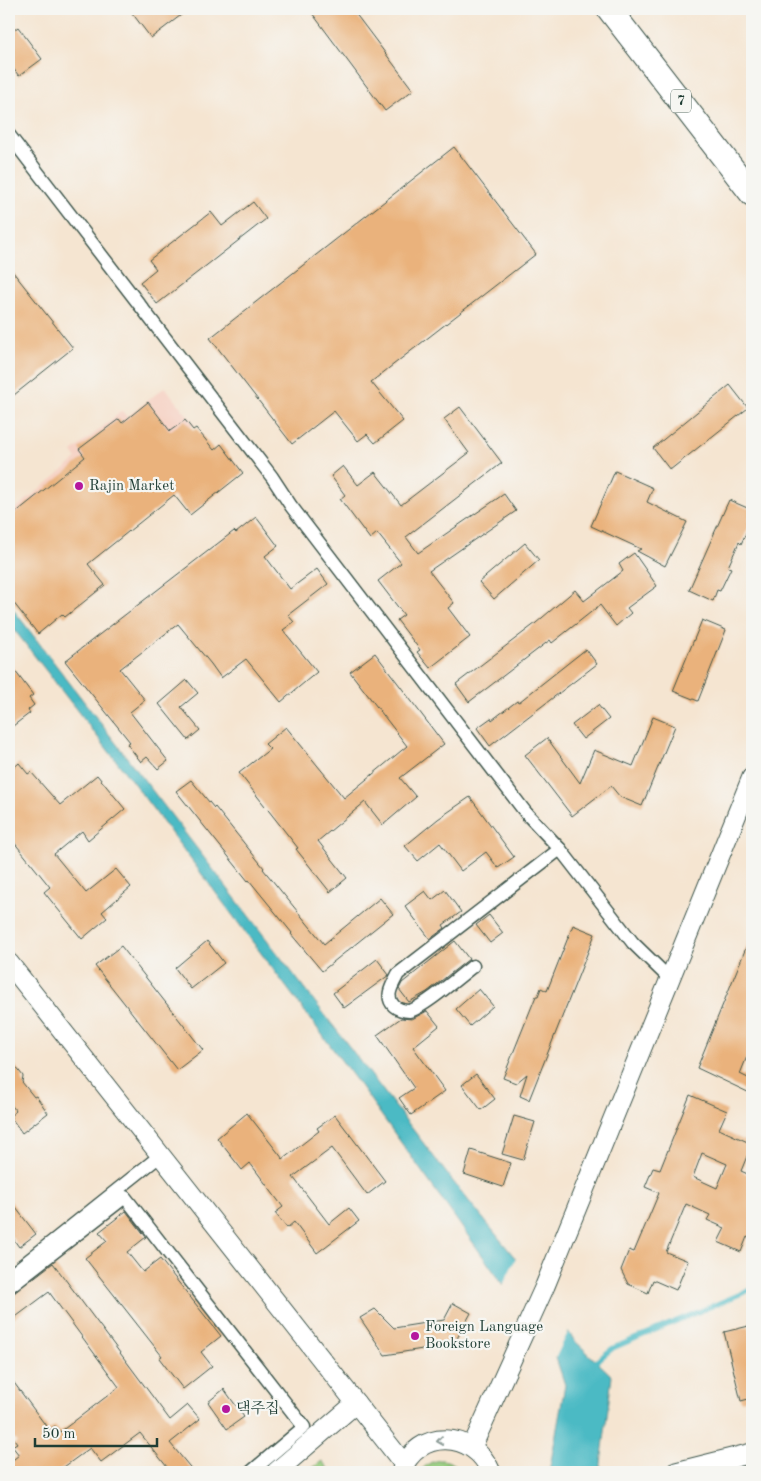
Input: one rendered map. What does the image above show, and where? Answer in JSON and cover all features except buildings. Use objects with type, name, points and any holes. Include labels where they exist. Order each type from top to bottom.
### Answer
[{"type":"highway","name":"7","points":[[609,9],[752,194]]},
{"type":"main road","points":[[472,1447],[545,1286],[752,777]]},
{"type":"main road","points":[[9,963],[356,1403],[402,1468],[414,1452],[427,1443],[442,1439],[457,1441],[472,1447],[483,1457],[491,1472]]},
{"type":"main road","points":[[276,1472],[356,1403]]},
{"type":"main road","points":[[676,1472],[752,1453]]},
{"type":"street","points":[[9,136],[266,469],[291,506],[520,805],[560,849],[633,943],[670,979]]},
{"type":"street","points":[[472,966],[425,1003],[408,1011],[396,1008],[390,1001],[390,992],[398,974],[560,849]]},
{"type":"street","points":[[9,1276],[161,1155]]},
{"type":"street","points":[[9,1287],[125,1197],[304,1427],[251,1472]]},
{"type":"shaded area","name":"Rajin Market","points":[[165,387],[194,424],[16,564],[9,564],[9,514],[77,459],[72,452],[122,411],[127,417]]},
{"type":"green space","points":[[441,1460],[454,1464],[463,1472],[420,1472],[429,1463]]},
{"type":"green space","points":[[322,1461],[331,1472],[307,1472]]},
{"type":"water","points":[[9,604],[451,1179],[516,1259],[575,1341],[612,1376],[600,1472],[549,1472],[565,1385],[556,1358],[356,1080],[135,785],[9,623]]},
{"type":"pier","points":[[517,1256],[570,1328],[554,1361],[502,1287]]},
{"type":"waterway","points":[[593,1364],[613,1348],[752,1289]]},
{"type":"place","name":"Rajin Market","points":[[79,486]]},
{"type":"place","name":"Foreign Language Bookstore","points":[[415,1336]]},
{"type":"place","name":"댁주집","points":[[226,1409]]}]
